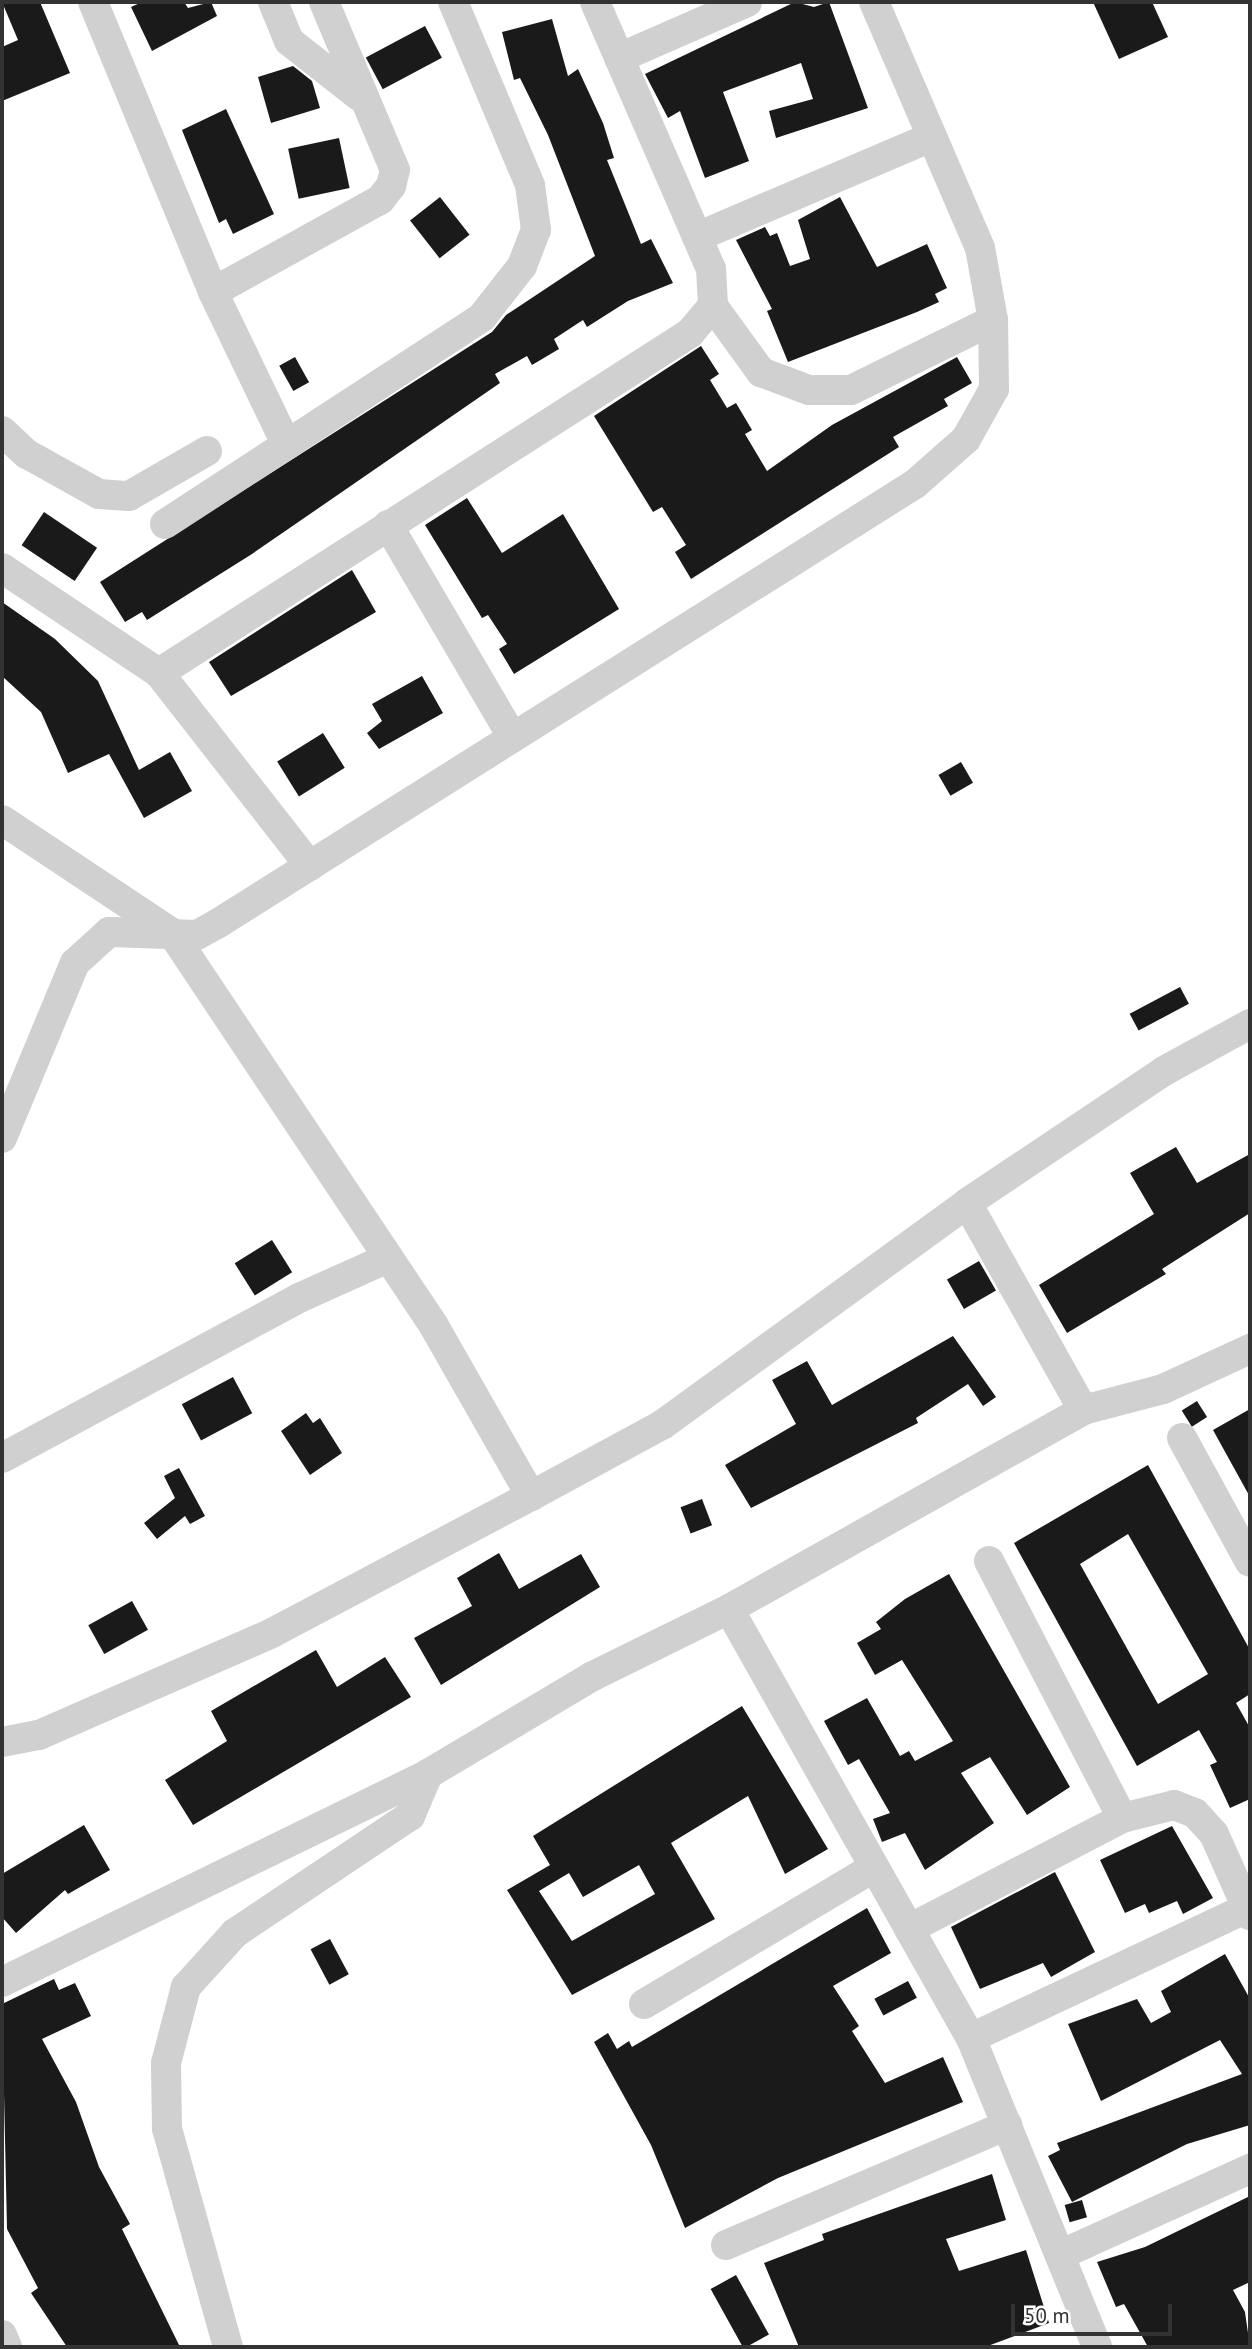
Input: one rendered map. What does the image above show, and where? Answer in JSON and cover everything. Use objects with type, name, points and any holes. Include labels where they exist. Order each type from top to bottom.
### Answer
[{"type":"street","points":[[93,2],[213,292],[286,444]]},
{"type":"street","points":[[273,2],[289,41],[366,104]]},
{"type":"street","points":[[213,292],[380,200],[391,186],[395,170],[324,2]]},
{"type":"street","points":[[165,524],[482,317],[522,266],[531,242],[530,185],[453,2]]},
{"type":"street","points":[[595,2],[711,269],[713,306],[761,372],[809,390],[851,390],[993,320]]},
{"type":"street","points":[[619,58],[747,2]]},
{"type":"street","points":[[2,1138],[75,963],[109,932],[197,935],[310,866],[511,735],[915,484],[966,439],[994,389],[993,320],[980,248],[874,2]]},
{"type":"street","points":[[697,237],[932,137]]},
{"type":"street","points":[[159,673],[690,334],[713,306]]},
{"type":"street","points":[[2,431],[27,454],[99,494],[129,496],[207,451]]},
{"type":"street","points":[[388,525],[511,735]]},
{"type":"street","points":[[2,568],[159,673],[310,866]]},
{"type":"street","points":[[2,820],[172,933],[388,1258],[531,1496]]},
{"type":"street","points":[[2,1742],[39,1735],[272,1633],[662,1425],[967,1203],[1164,1071],[1250,1024]]},
{"type":"street","points":[[967,1203],[1083,1410]]},
{"type":"street","points":[[2,1458],[299,1298],[388,1258]]},
{"type":"street","points":[[2,1982],[428,1774],[593,1676],[729,1609],[1083,1410],[1163,1389],[1250,1349]]},
{"type":"street","points":[[1182,1438],[1250,1562]]},
{"type":"street","points":[[989,1561],[1122,1818]]},
{"type":"street","points":[[729,1609],[971,2038],[1097,2347]]},
{"type":"street","points":[[228,2347],[167,2129],[166,2063],[186,1987],[235,1933],[410,1816],[428,1774]]},
{"type":"street","points":[[909,1929],[1122,1818],[1174,1805],[1195,1813],[1240,1861],[1249,1911],[971,2038]]},
{"type":"street","points":[[644,2004],[873,1868]]},
{"type":"street","points":[[726,2245],[1007,2125]]},
{"type":"street","points":[[1060,2255],[1250,2169]]},
{"type":"street","points":[[2,2335],[7,2347]]},
{"type":"building","points":[[2,2],[40,2],[70,73],[2,101],[2,47],[18,40]]},
{"type":"building","points":[[142,2],[184,2],[188,8],[211,2],[217,16],[152,51],[131,7]]},
{"type":"building","points":[[795,2],[814,7],[829,2],[868,108],[776,138],[769,111],[813,99],[801,63],[723,92],[749,161],[705,178],[680,111],[668,118],[645,74]]},
{"type":"building","points":[[1093,2],[1152,2],[1168,37],[1119,59]]},
{"type":"building","points":[[552,19],[568,76],[578,69],[603,123],[614,158],[607,160],[641,244],[651,239],[673,283],[628,301],[587,327],[583,320],[554,339],[559,349],[532,365],[527,356],[495,374],[500,383],[252,554],[147,620],[142,612],[125,622],[100,582],[492,332],[506,315],[595,256],[548,135],[520,78],[514,80],[502,32]]},
{"type":"building","points":[[425,26],[442,58],[383,89],[366,57]]},
{"type":"building","points":[[293,66],[312,81],[320,108],[271,123],[258,77]]},
{"type":"building","points":[[226,109],[274,214],[233,234],[226,219],[219,223],[182,130]]},
{"type":"building","points":[[339,138],[350,188],[299,199],[288,149]]},
{"type":"building","points":[[440,197],[470,235],[440,258],[410,220]]},
{"type":"building","points":[[840,197],[877,267],[927,244],[947,288],[935,294],[939,302],[788,362],[767,311],[772,309],[736,240],[765,227],[770,236],[777,233],[790,266],[810,259],[798,220]]},
{"type":"building","points":[[701,346],[719,374],[710,380],[727,408],[736,403],[752,430],[745,434],[767,471],[832,425],[957,357],[972,383],[944,399],[948,406],[893,437],[899,447],[691,579],[675,552],[686,545],[662,507],[653,512],[594,416]]},
{"type":"building","points":[[295,357],[309,382],[293,391],[279,366]]},
{"type":"building","points":[[467,498],[502,553],[563,514],[619,609],[514,674],[499,649],[507,644],[488,615],[482,618],[425,525]]},
{"type":"building","points":[[44,512],[97,548],[75,581],[22,545]]},
{"type":"building","points":[[352,570],[376,612],[231,696],[209,662]]},
{"type":"building","points":[[2,602],[55,639],[98,681],[139,770],[170,752],[192,791],[144,818],[109,754],[68,773],[41,712],[2,676]]},
{"type":"building","points":[[422,676],[443,713],[379,749],[367,733],[382,721],[372,704]]},
{"type":"building","points":[[323,733],[345,768],[299,796],[277,762]]},
{"type":"building","points":[[961,762],[973,783],[950,796],[938,775]]},
{"type":"building","points":[[1180,987],[1189,1004],[1139,1031],[1130,1014]]},
{"type":"building","points":[[1176,1147],[1197,1183],[1250,1154],[1250,1213],[1162,1269],[1166,1274],[1067,1333],[1039,1285],[1154,1214],[1130,1173]]},
{"type":"building","points":[[272,1240],[292,1272],[255,1296],[235,1263]]},
{"type":"building","points":[[979,1261],[996,1290],[964,1309],[947,1280]]},
{"type":"building","points":[[953,1336],[996,1397],[983,1406],[968,1384],[916,1418],[918,1423],[751,1508],[725,1465],[796,1424],[772,1380],[807,1361],[832,1405]]},
{"type":"building","points":[[233,1377],[252,1413],[201,1440],[182,1404]]},
{"type":"building","points":[[1197,1401],[1207,1417],[1192,1427],[1182,1411]]},
{"type":"building","points":[[1250,1409],[1250,1497],[1213,1430]]},
{"type":"building","points":[[306,1413],[313,1423],[320,1418],[342,1453],[310,1475],[281,1431]]},
{"type":"building","points":[[1148,1465],[1250,1650],[1250,1694],[1236,1703],[1250,1728],[1250,1799],[1230,1808],[1210,1765],[1217,1762],[1199,1730],[1137,1766],[1014,1543]],"holes":[[[1128,1534],[1208,1674],[1158,1704],[1080,1564]]]},
{"type":"building","points":[[179,1468],[205,1516],[190,1524],[185,1516],[157,1539],[144,1523],[175,1498],[164,1476]]},
{"type":"building","points":[[702,1499],[712,1525],[691,1533],[681,1507]]},
{"type":"building","points":[[499,1553],[519,1589],[581,1554],[600,1587],[441,1685],[414,1638],[472,1606],[457,1578]]},
{"type":"building","points":[[949,1574],[1070,1787],[1027,1815],[990,1757],[961,1773],[994,1823],[925,1870],[905,1833],[882,1842],[873,1819],[890,1813],[859,1759],[848,1765],[824,1721],[867,1698],[900,1756],[909,1751],[915,1761],[953,1741],[902,1660],[875,1675],[857,1643],[881,1629],[876,1622],[905,1599]]},
{"type":"building","points":[[132,1601],[148,1630],[104,1654],[88,1625]]},
{"type":"building","points":[[316,1650],[337,1687],[385,1657],[411,1697],[193,1825],[165,1780],[227,1741],[211,1711]]},
{"type":"building","points":[[742,1706],[828,1849],[785,1874],[748,1796],[671,1843],[715,1919],[572,1995],[507,1890],[550,1865],[533,1836]],"holes":[[[639,1865],[655,1894],[572,1941],[539,1891],[569,1873],[583,1897]]]},
{"type":"building","points":[[84,1825],[110,1870],[68,1894],[65,1890],[16,1933],[2,1917],[2,1874]]},
{"type":"building","points":[[1172,1826],[1213,1898],[1183,1914],[1177,1901],[1149,1913],[1145,1904],[1125,1913],[1100,1860]]},
{"type":"building","points":[[1055,1872],[1095,1952],[1051,1977],[1043,1963],[980,1989],[951,1927]]},
{"type":"building","points":[[867,1908],[891,1953],[833,1986],[859,2026],[852,2031],[885,2083],[943,2057],[963,2102],[778,2178],[685,2228],[651,2145],[594,2042],[608,2033],[617,2049],[629,2041],[632,2047]]},
{"type":"building","points":[[330,1939],[349,1974],[329,1985],[311,1949]]},
{"type":"building","points":[[1225,1954],[1250,1999],[1250,2125],[1187,2144],[1072,2202],[1048,2156],[1060,2150],[1057,2143],[1242,2074],[1220,2040],[1101,2101],[1068,2024],[1137,1999],[1151,2023],[1171,2012],[1161,1991]]},
{"type":"building","points":[[54,1979],[59,1990],[75,1983],[91,2016],[42,2039],[76,2102],[99,2167],[130,2224],[122,2229],[180,2347],[67,2347],[31,2293],[38,2288],[7,2229],[2,2004]]},
{"type":"building","points":[[908,1981],[917,1998],[883,2016],[874,1999]]},
{"type":"building","points":[[992,2174],[1006,2220],[946,2239],[959,2271],[1026,2250],[1049,2323],[985,2347],[799,2347],[764,2263],[824,2240],[822,2234]]},
{"type":"building","points":[[1250,2196],[1250,2282],[1233,2290],[1245,2312],[1250,2347],[1148,2347],[1124,2304],[1116,2307],[1097,2262],[1145,2247]]},
{"type":"building","points":[[1082,2200],[1087,2217],[1070,2222],[1065,2205]]},
{"type":"building","points":[[736,2275],[769,2334],[743,2347],[711,2289]]}]
